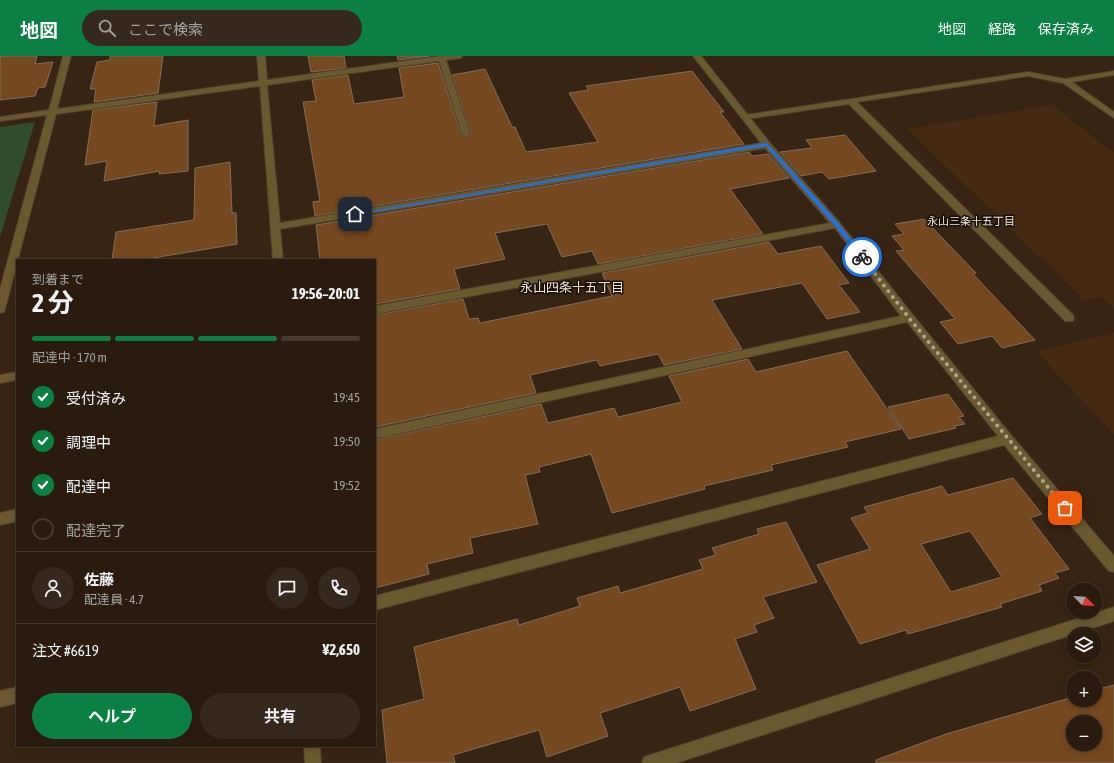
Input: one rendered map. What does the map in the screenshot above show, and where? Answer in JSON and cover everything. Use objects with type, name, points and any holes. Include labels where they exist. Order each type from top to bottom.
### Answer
[{"type":"street","points":[[0,310],[67,56]]},
{"type":"street","points":[[261,56],[278,259]]},
{"type":"street","points":[[0,119],[264,84],[458,56]]},
{"type":"street","points":[[697,56],[767,145],[838,225],[909,318],[1007,439],[1114,566]]},
{"type":"street","points":[[442,58],[466,134]]},
{"type":"street","points":[[746,117],[1028,74],[1065,81],[1114,73]]},
{"type":"street","points":[[1065,81],[1114,116]]},
{"type":"street","points":[[851,101],[1069,318]]},
{"type":"street","points":[[276,227],[767,145]]},
{"type":"street","points":[[376,310],[838,225]]},
{"type":"street","points":[[376,434],[909,318]]},
{"type":"street","points":[[0,379],[16,376]]},
{"type":"street","points":[[376,603],[1007,439]]},
{"type":"street","points":[[0,519],[16,515]]},
{"type":"street","points":[[650,763],[1114,614]]},
{"type":"street","points":[[0,699],[16,695]]},
{"type":"street","points":[[312,747],[313,763]]},
{"type":"shaded area","points":[[1052,105],[1114,153],[1114,308],[1102,297],[1084,300],[907,129]]},
{"type":"shaded area","points":[[1114,333],[1114,435],[1036,351]]},
{"type":"green space","points":[[35,122],[0,237],[0,127]]},
{"type":"building","points":[[0,56],[37,56],[35,64],[53,62],[45,87],[38,88],[35,96],[0,100]]},
{"type":"building","points":[[110,56],[163,56],[158,93],[94,102],[96,89],[90,89],[97,62],[110,60]]},
{"type":"building","points":[[308,56],[344,56],[346,68],[311,72]]},
{"type":"building","points":[[397,56],[430,56],[398,60]]},
{"type":"building","points":[[438,63],[461,134],[466,138],[471,134],[452,75],[485,69],[512,127],[515,127],[526,152],[598,142],[569,93],[589,90],[586,86],[692,71],[724,112],[720,112],[744,144],[315,216],[313,202],[320,201],[303,102],[316,101],[312,80],[348,75],[354,104],[404,97],[399,68]]},
{"type":"building","points":[[157,102],[154,126],[188,120],[188,171],[159,174],[160,171],[104,181],[107,161],[85,165],[93,110]]},
{"type":"building","points":[[845,135],[876,171],[829,179],[822,172],[801,176],[780,152],[812,148],[806,140]]},
{"type":"building","points":[[749,152],[752,156],[768,154],[789,178],[730,189],[763,234],[598,264],[592,251],[562,257],[547,224],[495,233],[505,259],[454,269],[460,289],[376,304],[376,259],[320,259],[316,225]]},
{"type":"building","points":[[230,162],[232,213],[236,213],[237,244],[147,259],[112,259],[116,232],[194,220],[195,168]]},
{"type":"building","points":[[924,219],[976,273],[973,274],[1035,340],[1002,348],[992,336],[958,344],[940,322],[955,319],[896,251],[904,250],[892,236],[904,234],[895,224]]},
{"type":"building","points":[[769,242],[778,254],[821,246],[849,283],[839,285],[860,312],[827,319],[802,283],[712,300],[742,349],[664,365],[658,354],[600,366],[597,360],[530,375],[536,393],[376,427],[376,315],[463,299],[469,319],[478,318],[480,323],[612,296],[602,273]]},
{"type":"building","points":[[847,351],[901,429],[845,442],[848,447],[771,465],[773,470],[704,486],[705,489],[612,513],[591,454],[539,467],[540,472],[525,475],[538,524],[470,538],[473,553],[427,564],[429,574],[376,588],[376,440],[541,404],[548,423],[614,408],[618,417],[682,402],[669,376],[748,359],[756,372]]},
{"type":"building","points":[[948,394],[964,416],[959,417],[965,424],[954,426],[956,428],[909,439],[888,407]]},
{"type":"building","points":[[1013,478],[1042,514],[1030,518],[1069,569],[1055,573],[1059,578],[1039,585],[1042,591],[1000,604],[1002,607],[908,634],[906,630],[860,644],[817,565],[870,549],[851,518],[868,513],[864,507],[942,486],[948,495]],"holes":[[[970,531],[1002,577],[951,592],[921,544]]]},
{"type":"building","points":[[786,522],[817,582],[763,597],[774,618],[754,625],[757,632],[735,639],[756,689],[690,711],[680,687],[600,713],[608,736],[547,757],[539,730],[453,755],[455,763],[387,763],[382,710],[424,699],[414,647],[517,619],[519,625],[580,606],[577,598],[618,586],[620,593],[703,569],[699,560],[716,555],[712,548],[759,534],[757,529]]},
{"type":"building","points":[[1114,685],[1114,763],[876,763],[876,760],[946,734],[1066,699],[1066,707],[1102,707],[1102,688]]},
{"type":"way so far","points":[[862,257],[909,318],[1065,508]]},
{"type":"district","name":"永山三条十五丁目","points":[[971,221]]},
{"type":"district","name":"永山四条十五丁目","points":[[572,287]]},
{"type":"route","points":[[355,214],[767,145],[838,225],[862,257]]}]
